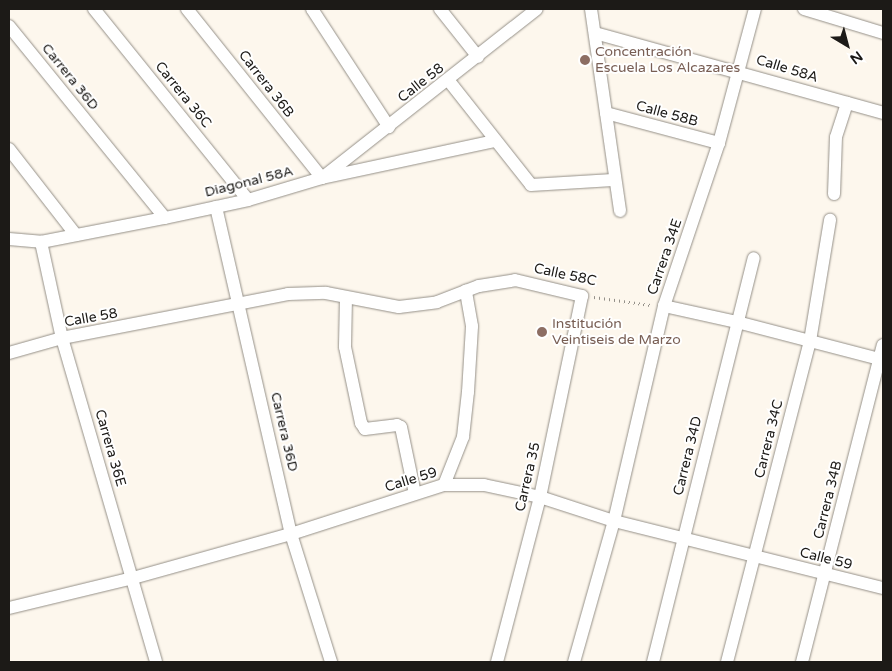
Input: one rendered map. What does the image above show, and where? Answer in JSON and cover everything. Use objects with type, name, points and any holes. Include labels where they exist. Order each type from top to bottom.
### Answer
[{"type":"street","name":"Carrera 36C","points":[[94,9],[248,200]]},
{"type":"street","name":"Carrera 36B","points":[[187,9],[322,178]]},
{"type":"street","points":[[312,9],[389,127]]},
{"type":"street","points":[[440,9],[478,57]]},
{"type":"street","name":"Calle 58","points":[[322,178],[450,80],[537,9]]},
{"type":"street","points":[[591,9],[606,113],[613,180],[620,211]]},
{"type":"street","name":"Carrera 34E","points":[[574,662],[614,521],[664,306],[719,143],[740,71],[755,9]]},
{"type":"street","points":[[804,9],[883,33]]},
{"type":"street","name":"Carrera 36D","points":[[9,26],[165,218]]},
{"type":"street","name":"Calle 58A","points":[[595,33],[740,71],[883,113]]},
{"type":"street","points":[[450,80],[531,186],[613,180]]},
{"type":"street","points":[[834,194],[836,137],[846,103]]},
{"type":"street","name":"Calle 58B","points":[[606,113],[719,143]]},
{"type":"street","name":"Diagonal 58A","points":[[9,239],[40,242],[165,218],[248,200],[322,178],[495,140]]},
{"type":"street","points":[[9,149],[76,236]]},
{"type":"street","name":"Carrera 36D","points":[[216,207],[291,534],[330,662]]},
{"type":"street","name":"Carrera 34C","points":[[727,662],[810,341],[830,220]]},
{"type":"street","name":"Carrera 36E","points":[[40,242],[62,338],[156,662]]},
{"type":"street","name":"Carrera 34D","points":[[653,662],[682,538],[754,258]]},
{"type":"street","name":"Calle 58C","points":[[240,306],[288,294],[326,293],[399,307],[438,302],[466,291],[515,280],[582,296]]},
{"type":"street","points":[[444,485],[462,438],[468,392],[472,326],[466,291]]},
{"type":"street","name":"Carrera 35","points":[[497,662],[540,497],[582,296]]},
{"type":"street","points":[[346,298],[345,347],[361,423],[365,430],[397,425],[401,427],[415,494]]},
{"type":"street","name":"Calle 58","points":[[9,353],[62,338],[240,306]]},
{"type":"street","points":[[664,306],[737,322],[881,360]]},
{"type":"street","name":"Carrera 34B","points":[[802,662],[881,360],[883,345]]},
{"type":"street","name":"Calle 59","points":[[9,608],[133,578],[291,534],[444,485],[484,485],[540,497],[614,521],[883,588]]},
{"type":"path","name":"Calle 58C","points":[[582,296],[664,306]]},
{"type":"place","name":"Concentración Escuela Los Alcazares","points":[[585,60]]},
{"type":"place","name":"Institución Veintiseis de Marzo","points":[[542,332]]}]
